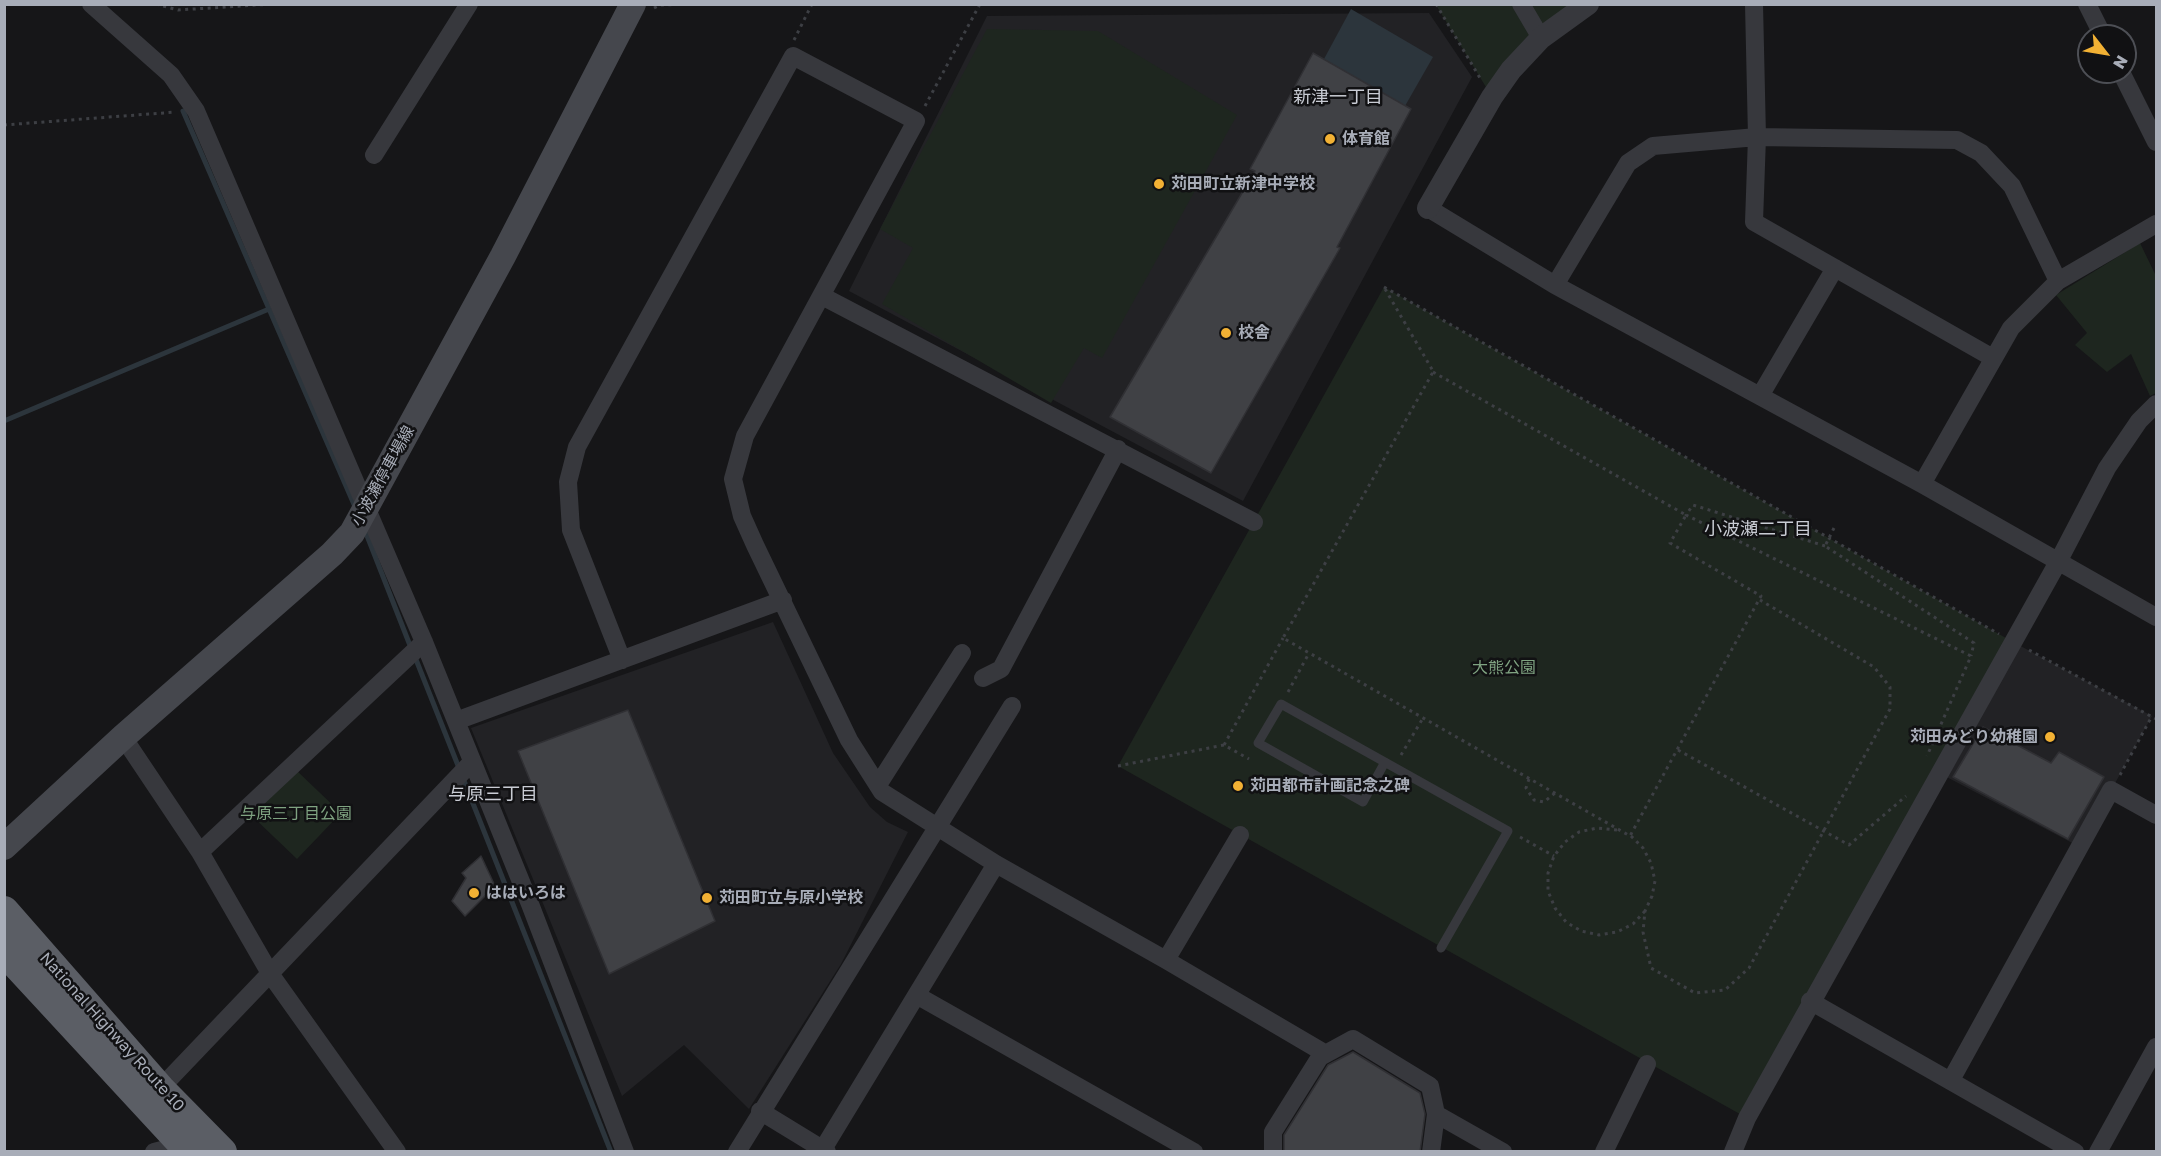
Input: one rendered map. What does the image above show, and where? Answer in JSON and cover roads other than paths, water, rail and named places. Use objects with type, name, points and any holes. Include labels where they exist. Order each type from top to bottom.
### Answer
[{"type":"highway","name":"National Highway Route 10","points":[[4,911],[191,1148]]},
{"type":"highway","name":"National Highway Route 10","points":[[4,951],[152,1097]]},
{"type":"main road","name":"小波瀬停車場線","points":[[4,847],[123,736],[332,554],[352,533],[642,7]]},
{"type":"street","points":[[91,4],[171,75],[196,111],[368,507],[424,642],[471,763],[530,904],[626,1152]]},
{"type":"street","points":[[374,155],[469,4]]},
{"type":"street","points":[[1521,4],[1541,38]]},
{"type":"street","points":[[1588,4],[1541,38],[1511,70],[1492,97],[1428,208],[1556,285],[1922,484],[2157,617]]},
{"type":"street","points":[[1754,4],[1757,137],[1754,222],[1993,358]]},
{"type":"street","points":[[2087,4],[2097,24]]},
{"type":"street","points":[[622,660],[571,530],[568,482],[577,447],[793,56],[916,121],[745,436],[733,479],[742,516],[849,741],[882,792],[996,864],[1326,1054]]},
{"type":"street","points":[[2127,84],[2157,142]]},
{"type":"street","points":[[1556,285],[1628,163],[1653,146],[1757,137],[1957,140],[1981,153],[2012,186],[2058,281]]},
{"type":"street","points":[[1922,484],[2011,328],[2058,281],[2157,224]]},
{"type":"street","points":[[1760,396],[1835,268]]},
{"type":"street","points":[[822,296],[1254,522]]},
{"type":"street","points":[[1733,1152],[1747,1118],[1810,1001],[2058,562],[2107,468],[2139,421],[2157,404]]},
{"type":"street","points":[[983,678],[1001,669],[1118,449]]},
{"type":"street","points":[[456,721],[783,600]]},
{"type":"street","points":[[200,852],[424,642]]},
{"type":"street","points":[[878,785],[962,652]]},
{"type":"street","points":[[737,1152],[936,825],[1012,706]]},
{"type":"street","points":[[123,736],[200,852],[271,975],[397,1152]]},
{"type":"street","points":[[152,1097],[471,763]]},
{"type":"street","points":[[1951,1080],[2111,790],[2157,816]]},
{"type":"street","points":[[1166,960],[1240,835]]},
{"type":"street","points":[[760,1111],[825,1150],[996,864]]},
{"type":"street","points":[[918,996],[1194,1152]]},
{"type":"street","points":[[1810,1001],[2075,1152]]},
{"type":"street","points":[[1273,1152],[1273,1132],[1320,1057],[1353,1039],[1430,1086],[1437,1114],[1431,1152]]},
{"type":"street","points":[[2097,1152],[2157,1047]]},
{"type":"street","points":[[1604,1152],[1647,1065]]},
{"type":"street","points":[[1437,1114],[1503,1152]]},
{"type":"lane","points":[[1385,762],[1363,802],[1258,744],[1281,704],[1385,762],[1508,831],[1441,948]]},
{"type":"waterway","points":[[183,111],[356,509]]},
{"type":"waterway","points":[[4,421],[269,309]]},
{"type":"waterway","points":[[364,528],[411,648]]},
{"type":"waterway","points":[[415,657],[611,1152]]},
{"type":"place","name":"体育館","points":[[1330,139]]},
{"type":"place","name":"苅田町立新津中学校","points":[[1159,184]]},
{"type":"place","name":"校舎","points":[[1226,333]]},
{"type":"place","name":"苅田みどり幼稚園","points":[[2050,737]]},
{"type":"place","name":"苅田都市計画記念之碑","points":[[1238,786]]},
{"type":"place","name":"ははいろは","points":[[474,893]]},
{"type":"place","name":"苅田町立与原小学校","points":[[707,898]]},
{"type":"district","name":"新津一丁目","points":[[1338,97]]},
{"type":"district","name":"小波瀬二丁目","points":[[1758,529]]},
{"type":"district","name":"与原三丁目","points":[[493,794]]},
{"type":"park label","name":"大熊公園","points":[[1504,668]]},
{"type":"park label","name":"与原三丁目公園","points":[[296,814]]}]
